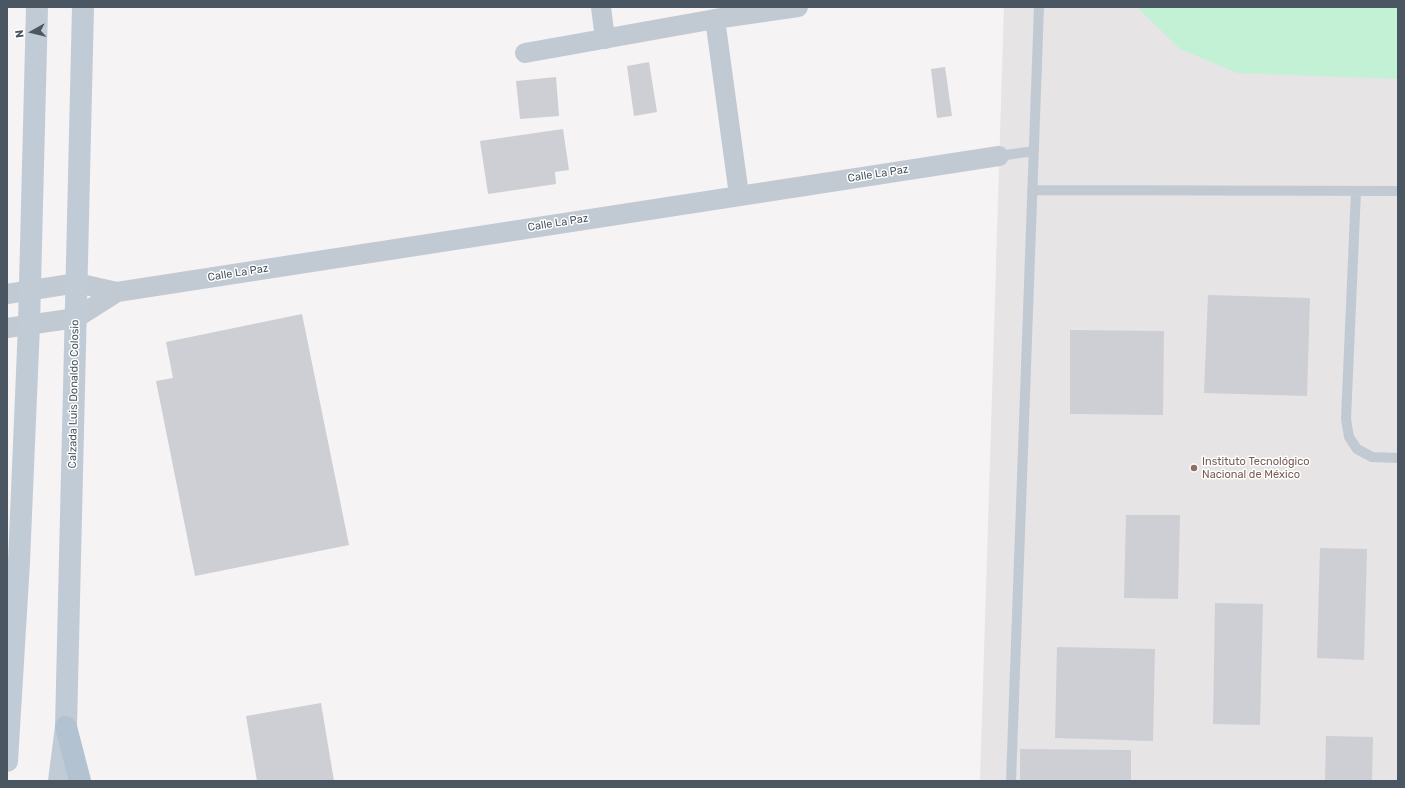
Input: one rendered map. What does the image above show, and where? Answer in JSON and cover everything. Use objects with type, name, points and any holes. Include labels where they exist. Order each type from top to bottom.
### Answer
[{"type":"main road","points":[[7,762],[19,554],[29,325],[37,7]]},
{"type":"main road","name":"Calzada Luis Donaldo Colosio","points":[[59,781],[66,727],[83,7]]},
{"type":"main road","points":[[66,727],[80,781]]},
{"type":"street","points":[[601,7],[605,39]]},
{"type":"street","points":[[525,53],[715,19],[798,7]]},
{"type":"street","points":[[715,19],[739,195]]},
{"type":"street","name":"Calle La Paz","points":[[7,294],[77,283],[117,292],[999,156]]},
{"type":"street","name":"Calle La Paz","points":[[7,328],[76,318],[117,292]]},
{"type":"lane","points":[[1011,781],[1039,7]]},
{"type":"lane","points":[[999,156],[1034,151]]},
{"type":"lane","points":[[1032,190],[1398,191]]},
{"type":"lane","points":[[1356,191],[1346,419],[1349,437],[1357,449],[1372,457],[1398,458]]},
{"type":"shaded area","name":"Instituto Tecnológico Nacional de México","points":[[1004,7],[1398,7],[1398,781],[980,781]]},
{"type":"green space","points":[[1137,7],[1398,7],[1398,79],[1237,73],[1180,49]]},
{"type":"building","points":[[649,62],[657,112],[634,116],[627,66]]},
{"type":"building","points":[[945,67],[952,116],[937,118],[931,69]]},
{"type":"building","points":[[556,77],[559,116],[520,119],[516,81]]},
{"type":"building","points":[[563,129],[569,170],[555,172],[556,184],[488,194],[480,141]]},
{"type":"building","points":[[1208,295],[1310,298],[1307,396],[1204,393]]},
{"type":"building","points":[[302,314],[349,545],[195,576],[156,381],[173,378],[166,342]]},
{"type":"building","points":[[1070,330],[1164,331],[1163,415],[1070,414]]},
{"type":"building","points":[[1126,515],[1180,515],[1178,599],[1124,598]]},
{"type":"building","points":[[1320,548],[1367,549],[1364,660],[1317,658]]},
{"type":"building","points":[[1215,603],[1263,604],[1260,725],[1213,724]]},
{"type":"building","points":[[1057,647],[1155,649],[1153,741],[1055,738]]},
{"type":"building","points":[[321,703],[334,781],[257,781],[246,716]]},
{"type":"building","points":[[1326,736],[1373,737],[1372,781],[1325,781]]},
{"type":"building","points":[[1020,749],[1131,750],[1131,781],[1020,781]]},
{"type":"place","name":"Instituto Tecnológico Nacional de México","points":[[1194,468]]}]
